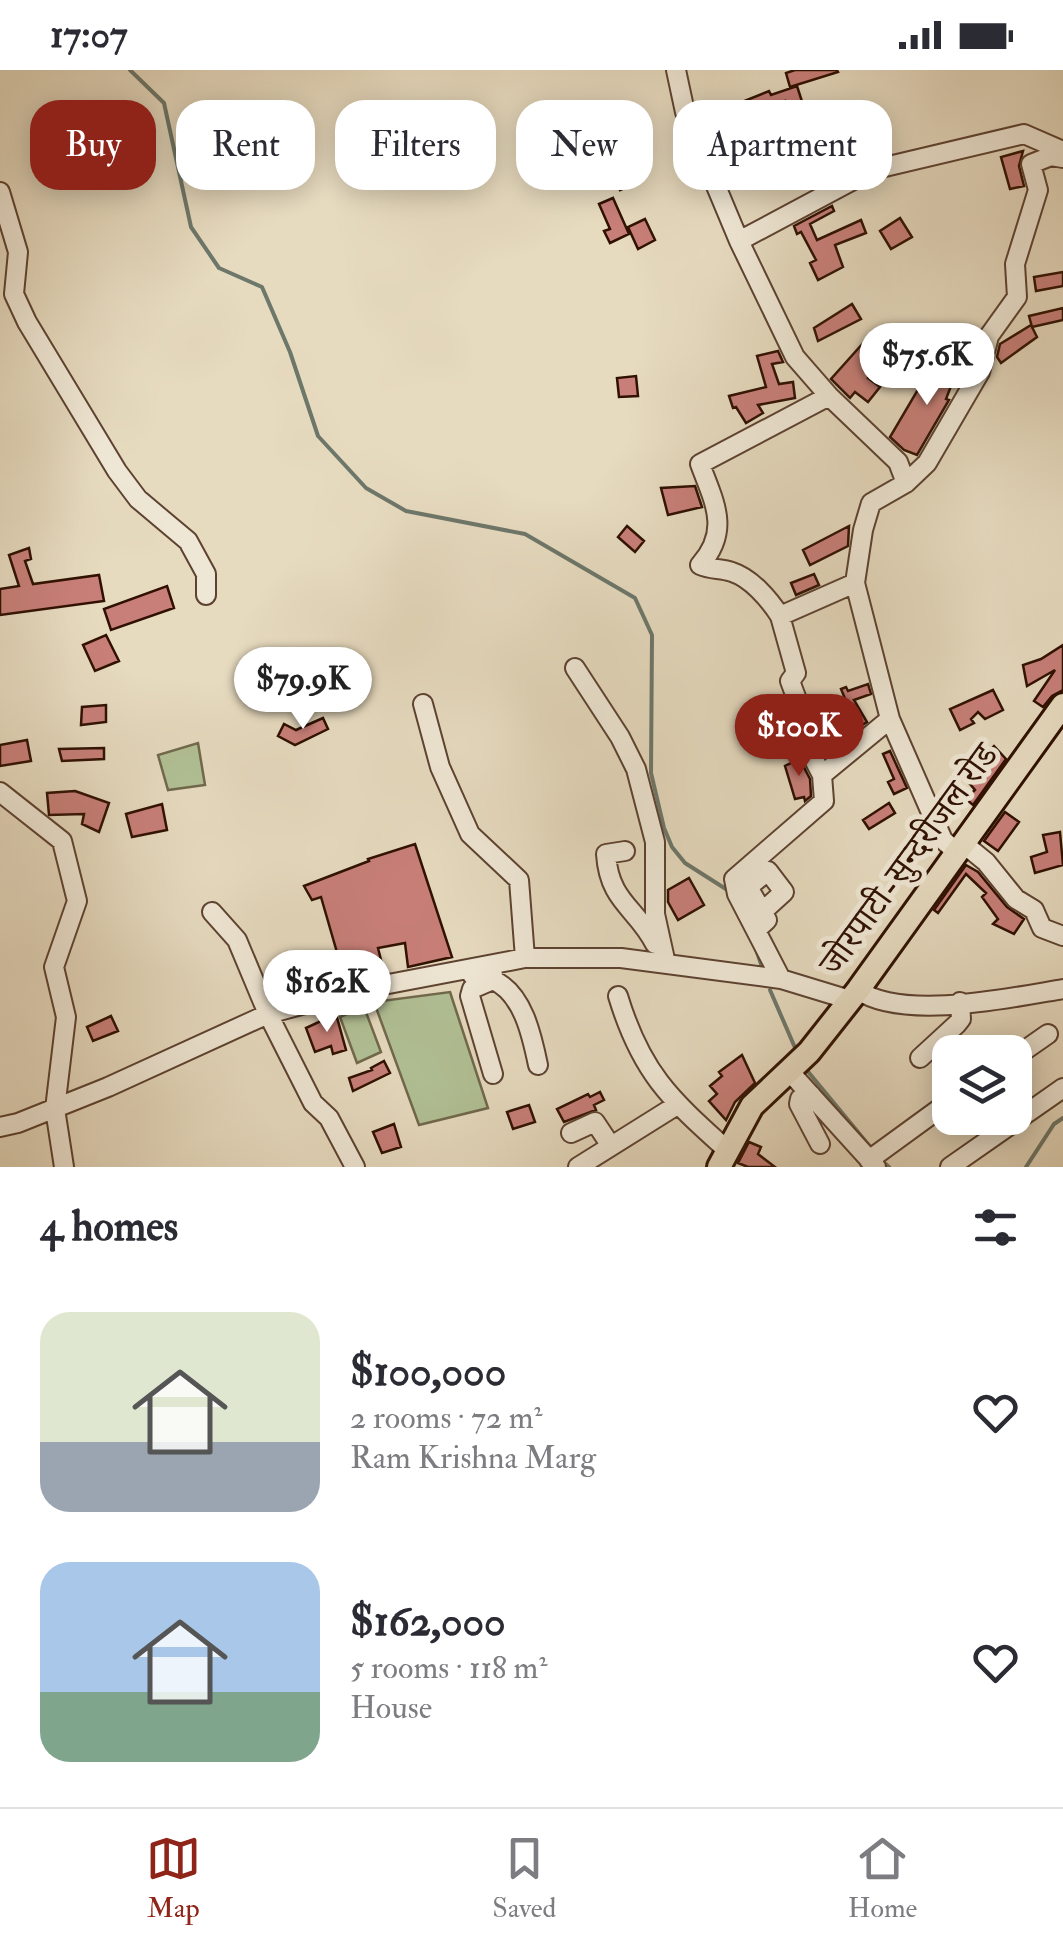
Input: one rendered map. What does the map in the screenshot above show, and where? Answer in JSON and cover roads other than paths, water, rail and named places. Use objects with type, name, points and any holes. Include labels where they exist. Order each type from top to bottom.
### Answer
[{"type":"main road","name":"जोरपाटी-सुन्दरीजल रोड","points":[[723,1158],[752,1106],[797,1063],[854,995],[1063,704]]},
{"type":"street","points":[[676,70],[685,112],[739,241],[795,357],[829,396],[898,462],[906,482]]},
{"type":"street","points":[[739,241],[872,170],[1024,134],[1063,155]]},
{"type":"street","points":[[1063,155],[1031,164],[1038,190],[1015,264],[1017,297],[989,336],[980,372],[927,463],[906,482],[871,503],[862,530],[855,583],[890,719],[943,840],[986,862],[1016,899],[1034,910],[1042,928],[1063,936]]},
{"type":"street","points":[[0,192],[18,252],[14,294],[26,322],[138,499],[188,541],[206,574],[206,595]]},
{"type":"street","points":[[781,979],[759,920],[736,894],[734,879],[824,801],[822,775],[802,734],[808,729],[790,681],[796,674],[780,616],[749,580],[700,565],[717,542],[718,512],[700,464],[829,396]]},
{"type":"street","points":[[780,616],[855,583]]},
{"type":"street","points":[[574,668],[636,768],[655,842],[655,914],[664,957]]},
{"type":"street","points":[[423,704],[440,767],[470,834],[519,880],[525,958]]},
{"type":"street","points":[[822,775],[890,719]]},
{"type":"street","points":[[0,792],[62,841],[77,901],[54,967],[66,1033],[55,1109],[64,1167]]},
{"type":"street","points":[[625,851],[606,854],[607,874],[622,904],[647,928],[664,957]]},
{"type":"street","points":[[212,912],[237,940],[268,1014],[313,1102],[329,1118],[355,1167]]},
{"type":"street","points":[[0,1126],[55,1109],[268,1014],[357,990],[525,958],[664,957],[781,979],[897,1007],[1063,990]]},
{"type":"street","points":[[455,969],[462,976],[491,974],[506,989],[528,1023],[538,1065]]},
{"type":"street","points":[[493,980],[472,989],[470,996],[493,1074]]},
{"type":"street","points":[[618,996],[645,1066],[723,1158]]},
{"type":"street","points":[[920,1058],[958,1024],[960,1002]]},
{"type":"street","points":[[1032,1045],[1048,1034]]},
{"type":"street","points":[[797,1063],[811,1095],[875,1158],[932,1115]]},
{"type":"street","points":[[950,1167],[1063,1088]]},
{"type":"street","points":[[811,1095],[800,1099],[799,1104],[820,1144]]},
{"type":"street","points":[[578,1167],[677,1105]]},
{"type":"street","points":[[571,1133],[596,1122],[611,1146]]},
{"type":"waterway","points":[[130,70],[164,103],[191,227],[219,268],[262,287],[290,352],[318,436],[366,488],[406,511],[525,534],[635,598],[652,635],[651,773],[664,828],[685,863],[729,891]]},
{"type":"waterway","points":[[756,949],[762,967]]},
{"type":"waterway","points":[[770,990],[796,1050]]},
{"type":"waterway","points":[[805,1068],[872,1149]]},
{"type":"waterway","points":[[1026,1167],[1054,1124],[1063,1118]]},
{"type":"waterway","points":[[881,1160],[889,1167]]}]
